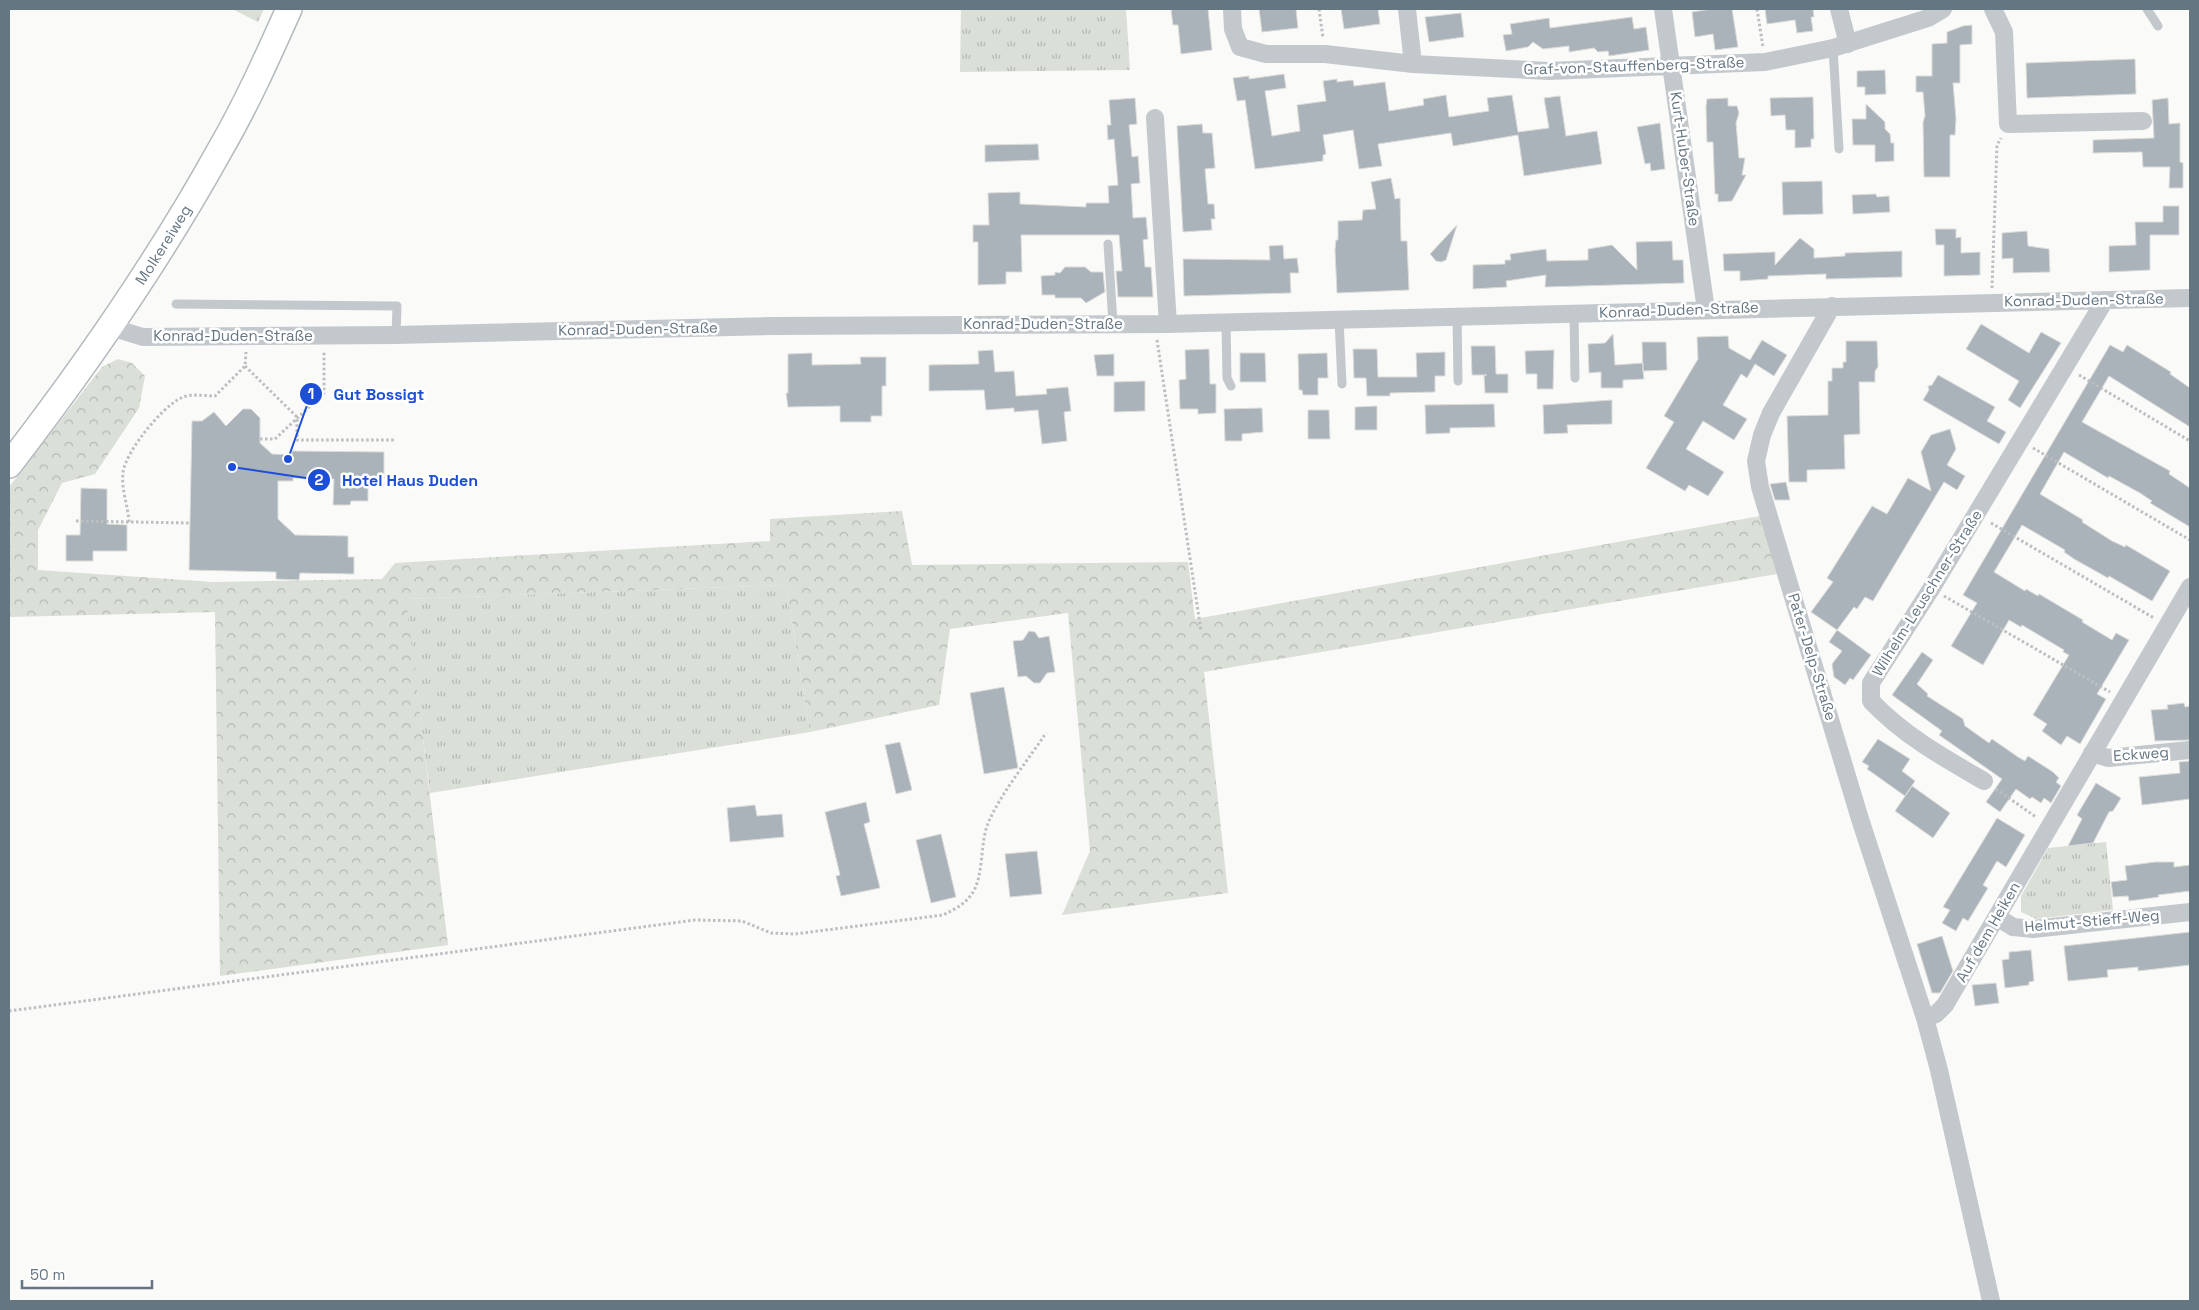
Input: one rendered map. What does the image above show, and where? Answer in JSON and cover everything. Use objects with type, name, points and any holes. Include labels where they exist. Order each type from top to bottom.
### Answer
[{"type":"main road","name":"Molkereiweg","points":[[9,465],[71,384],[181,218],[222,147],[260,74],[289,9]]},
{"type":"street","name":"Graf-von-Stauffenberg-Straße","points":[[1232,9],[1234,29],[1240,48],[1266,54],[1325,54],[1413,64],[1549,71],[1765,62],[1840,46],[1928,18],[1943,9]]},
{"type":"street","points":[[1407,9],[1413,64]]},
{"type":"street","name":"Kurt-Huber-Straße","points":[[1663,9],[1706,310]]},
{"type":"street","points":[[1839,9],[1840,46]]},
{"type":"street","points":[[1993,9],[2004,32],[2008,124],[2143,121]]},
{"type":"street","points":[[1155,118],[1161,324]]},
{"type":"street","name":"Konrad-Duden-Straße","points":[[110,327],[143,337],[396,335],[773,326],[1161,324],[2190,298]]},
{"type":"street","name":"Wilhelm-Leuschner-Straße","points":[[1984,781],[1925,745],[1886,717],[1871,701],[1871,683],[1932,589],[2105,300]]},
{"type":"street","name":"Pater-Delp-Straße","points":[[1832,306],[1771,413],[1762,435],[1756,461],[1760,487],[1860,819],[1925,1018]]},
{"type":"street","name":"Auf dem Heiken","points":[[1925,1018],[1936,1014],[1945,1005],[2190,586]]},
{"type":"street","name":"Eckweg","points":[[2092,753],[2108,758],[2190,750]]},
{"type":"street","name":"Helmut-Stieff-Weg","points":[[1997,917],[2013,926],[2032,929],[2190,912]]},
{"type":"street","points":[[1925,1018],[1939,1070],[1991,1301]]},
{"type":"lane","points":[[2147,9],[2158,26]]},
{"type":"lane","points":[[1839,149],[1840,46]]},
{"type":"lane","points":[[1108,244],[1113,324]]},
{"type":"lane","points":[[176,304],[397,306],[396,335]]},
{"type":"lane","points":[[1574,313],[1575,378]]},
{"type":"lane","points":[[1457,316],[1458,381]]},
{"type":"lane","points":[[1340,319],[1342,384]]},
{"type":"lane","points":[[1226,322],[1228,378],[1231,386]]},
{"type":"path","points":[[1319,9],[1325,54]]},
{"type":"path","name":"Graf-von-Stauffenberg-Straße","points":[[1758,9],[1765,62]]},
{"type":"path","points":[[1992,302],[1997,145],[2008,124]]},
{"type":"path","points":[[1161,324],[1201,631]]},
{"type":"path","points":[[130,522],[123,473],[130,452],[152,424],[176,401],[187,396],[216,396],[245,366],[246,336]]},
{"type":"path","points":[[260,438],[275,439],[324,393],[324,336]]},
{"type":"path","points":[[245,366],[297,417],[297,440],[395,440]]},
{"type":"path","points":[[2065,367],[2190,441]]},
{"type":"path","points":[[2021,441],[2190,540]]},
{"type":"path","points":[[1976,514],[2167,626]]},
{"type":"path","points":[[76,521],[189,523]]},
{"type":"path","points":[[1932,589],[2123,700]]},
{"type":"path","points":[[9,1011],[695,920],[742,921],[771,934],[795,934],[943,915],[960,906],[972,894],[978,876],[983,838],[989,821],[1046,733]]},
{"type":"path","points":[[1984,781],[2049,826]]},
{"type":"green space","points":[[232,9],[264,9],[258,22]]},
{"type":"green space","points":[[961,9],[1126,9],[1130,70],[960,72]]},
{"type":"green space","points":[[118,359],[132,363],[145,376],[139,408],[95,474],[62,483],[38,530],[38,570],[213,582],[382,579],[395,563],[770,541],[770,519],[902,511],[912,565],[1188,562],[1195,619],[1760,516],[1777,574],[1204,672],[1228,893],[1062,915],[1090,851],[1068,613],[950,629],[939,705],[810,732],[786,585],[406,599],[448,945],[220,976],[215,612],[9,617],[9,487],[102,367]]},
{"type":"green space","points":[[786,585],[810,732],[430,793],[405,599]]},
{"type":"green space","points":[[2106,842],[2113,910],[2036,919],[2021,912],[2021,896],[2048,848]]},
{"type":"building","points":[[1208,9],[1212,50],[1181,54],[1178,25],[1173,25],[1171,10]]},
{"type":"building","points":[[1259,9],[1296,9],[1298,28],[1262,32]]},
{"type":"building","points":[[1341,9],[1378,9],[1380,24],[1344,29]]},
{"type":"building","points":[[1732,9],[1738,47],[1715,50],[1713,34],[1695,37],[1692,12]]},
{"type":"building","points":[[1765,9],[1813,9],[1814,17],[1811,17],[1813,31],[1797,33],[1795,20],[1767,24]]},
{"type":"building","points":[[1461,13],[1464,37],[1429,42],[1425,17]]},
{"type":"building","points":[[1632,17],[1634,29],[1646,27],[1649,50],[1609,56],[1608,51],[1598,52],[1594,48],[1569,52],[1569,46],[1543,49],[1533,42],[1528,47],[1506,51],[1503,35],[1512,34],[1510,24],[1549,18],[1550,28]]},
{"type":"building","points":[[1972,25],[1972,44],[1960,45],[1960,83],[1953,83],[1956,119],[1955,135],[1950,135],[1950,177],[1924,177],[1923,122],[1925,116],[1923,92],[1916,92],[1916,76],[1932,76],[1932,44],[1947,43],[1947,32]]},
{"type":"building","points":[[2135,59],[2136,94],[2027,98],[2026,63]]},
{"type":"building","points":[[1885,70],[1886,94],[1865,95],[1865,87],[1857,87],[1857,71]]},
{"type":"building","points":[[1284,74],[1286,88],[1265,91],[1272,136],[1300,131],[1297,105],[1326,101],[1323,81],[1337,79],[1337,82],[1353,80],[1354,86],[1385,82],[1389,111],[1424,105],[1423,99],[1446,95],[1449,117],[1489,111],[1487,98],[1512,95],[1518,132],[1549,128],[1544,98],[1560,96],[1566,136],[1597,131],[1602,164],[1524,176],[1518,135],[1453,146],[1451,133],[1378,144],[1382,166],[1359,169],[1353,130],[1323,135],[1326,154],[1323,155],[1323,161],[1255,169],[1245,100],[1237,101],[1233,78],[1249,76],[1249,79]]},
{"type":"building","points":[[1813,97],[1814,139],[1811,139],[1811,147],[1795,148],[1795,130],[1786,130],[1785,115],[1771,116],[1770,98]]},
{"type":"building","points":[[1135,98],[1137,124],[1129,125],[1132,157],[1138,156],[1140,183],[1131,184],[1133,218],[1146,217],[1148,239],[1143,240],[1145,267],[1151,267],[1153,297],[1118,297],[1116,271],[1122,271],[1119,235],[1021,235],[1022,272],[1006,272],[1006,284],[978,285],[978,242],[973,242],[973,225],[989,225],[988,193],[1020,192],[1020,204],[1086,207],[1086,203],[1109,203],[1108,186],[1118,185],[1114,139],[1108,140],[1107,125],[1111,125],[1109,100]]},
{"type":"building","points":[[1728,98],[1728,106],[1737,106],[1739,113],[1736,123],[1739,158],[1745,158],[1742,175],[1746,175],[1732,201],[1718,202],[1718,194],[1715,194],[1713,142],[1707,142],[1706,107],[1707,99]]},
{"type":"building","points":[[2168,98],[2169,124],[2180,123],[2180,162],[2183,163],[2183,188],[2169,188],[2170,167],[2143,167],[2142,152],[2093,153],[2093,140],[2154,138],[2152,100]]},
{"type":"building","points":[[1866,104],[1885,122],[1885,129],[1890,134],[1891,143],[1894,143],[1894,161],[1875,162],[1875,145],[1853,145],[1852,119],[1866,119]]},
{"type":"building","points":[[1660,123],[1665,169],[1651,171],[1650,163],[1645,164],[1637,127]]},
{"type":"building","points":[[1202,124],[1203,133],[1212,133],[1215,168],[1205,169],[1208,204],[1214,204],[1215,219],[1211,219],[1212,230],[1183,232],[1177,126]]},
{"type":"building","points":[[1038,144],[1039,160],[985,162],[985,145]]},
{"type":"building","points":[[1391,178],[1395,199],[1400,198],[1401,241],[1407,241],[1409,290],[1337,293],[1335,250],[1336,240],[1338,240],[1338,221],[1362,220],[1363,210],[1376,209],[1371,182]]},
{"type":"building","points":[[1822,181],[1823,214],[1783,215],[1782,182]]},
{"type":"building","points":[[1876,194],[1877,197],[1889,196],[1890,212],[1853,214],[1852,195]]},
{"type":"building","points":[[2163,206],[2179,206],[2179,235],[2150,235],[2150,270],[2109,272],[2109,246],[2136,245],[2135,222],[2163,222]]},
{"type":"building","points":[[1457,225],[1446,260],[1436,261],[1430,254]]},
{"type":"building","points":[[1935,229],[1956,229],[1956,238],[1961,237],[1961,253],[1980,252],[1980,275],[1944,276],[1944,245],[1936,245]]},
{"type":"building","points":[[2027,231],[2028,246],[2049,249],[2050,272],[2013,273],[2013,258],[2002,259],[2002,233]]},
{"type":"building","points":[[1800,238],[1814,249],[1814,258],[1845,256],[1845,253],[1902,251],[1902,277],[1826,279],[1826,274],[1768,276],[1768,279],[1740,281],[1740,271],[1724,271],[1723,254],[1775,252],[1775,265]]},
{"type":"building","points":[[1672,241],[1673,260],[1683,260],[1684,283],[1545,287],[1546,275],[1506,281],[1507,287],[1473,289],[1473,265],[1505,264],[1505,260],[1511,260],[1510,254],[1546,249],[1547,261],[1588,260],[1588,249],[1612,245],[1637,270],[1636,242]]},
{"type":"building","points":[[1283,245],[1284,259],[1297,258],[1299,273],[1290,273],[1291,293],[1184,296],[1183,259],[1270,260],[1269,246]]},
{"type":"building","points":[[1065,267],[1085,267],[1091,272],[1103,272],[1105,292],[1086,303],[1081,298],[1055,298],[1055,295],[1042,295],[1041,276],[1055,275],[1055,272],[1060,273]]},
{"type":"building","points":[[1981,324],[2029,353],[2041,332],[2061,343],[2020,408],[2008,400],[2019,381],[1966,349]]},
{"type":"building","points":[[1613,334],[1615,365],[1643,363],[1642,342],[1666,342],[1667,370],[1643,371],[1644,379],[1623,380],[1623,388],[1601,388],[1601,372],[1589,373],[1588,344],[1605,343]]},
{"type":"building","points":[[1728,336],[1729,348],[1750,360],[1762,340],[1787,355],[1774,376],[1755,364],[1747,378],[1741,374],[1723,405],[1747,419],[1734,440],[1703,421],[1686,449],[1724,472],[1708,496],[1689,485],[1685,491],[1646,468],[1674,422],[1664,416],[1698,359],[1697,337]]},
{"type":"building","points":[[1846,341],[1877,341],[1878,367],[1875,371],[1875,382],[1859,382],[1860,434],[1844,435],[1845,469],[1807,470],[1807,482],[1789,482],[1787,416],[1828,415],[1828,381],[1832,381],[1832,368],[1843,368],[1843,362],[1846,362]]},
{"type":"building","points":[[2110,345],[2123,352],[2127,345],[2171,372],[2170,374],[2190,388],[2190,427],[2109,376],[2082,422],[2170,471],[2169,474],[2190,488],[2190,527],[2150,503],[2152,501],[2140,493],[2109,476],[2108,478],[2064,452],[2040,494],[2083,520],[2082,522],[2112,541],[2125,547],[2126,545],[2170,571],[2152,601],[2109,576],[2108,578],[2074,559],[2064,552],[2065,550],[2022,525],[1994,572],[2025,591],[2026,589],[2038,596],[2039,594],[2112,640],[2116,633],[2129,640],[2097,694],[2106,699],[2080,744],[2067,736],[2061,745],[2042,731],[2047,724],[2033,715],[2069,655],[2063,652],[2064,650],[2022,625],[2021,627],[2009,620],[1983,665],[1951,646],[1977,603],[1963,595]]},
{"type":"building","points":[[1471,346],[1495,346],[1496,374],[1508,374],[1508,393],[1485,393],[1484,375],[1472,375]]},
{"type":"building","points":[[1209,349],[1210,384],[1216,384],[1216,413],[1198,414],[1198,409],[1180,409],[1179,380],[1186,379],[1185,350]]},
{"type":"building","points":[[1353,349],[1377,349],[1378,377],[1417,377],[1416,353],[1445,352],[1445,376],[1435,376],[1435,392],[1390,393],[1390,396],[1367,396],[1366,378],[1354,378]]},
{"type":"building","points":[[993,350],[995,372],[1014,371],[1016,396],[1047,394],[1046,389],[1068,387],[1071,411],[1064,412],[1067,441],[1042,444],[1038,410],[1014,412],[1014,408],[986,410],[984,390],[929,391],[929,365],[979,364],[978,351]]},
{"type":"building","points":[[1554,350],[1553,389],[1537,389],[1537,374],[1526,374],[1525,351]]},
{"type":"building","points":[[812,353],[812,365],[861,364],[860,357],[886,357],[886,386],[882,386],[882,416],[871,416],[871,422],[840,422],[840,406],[788,407],[786,393],[788,393],[788,354]]},
{"type":"building","points":[[1240,353],[1265,353],[1266,382],[1240,382]]},
{"type":"building","points":[[1327,353],[1328,378],[1318,378],[1318,395],[1303,395],[1302,390],[1299,390],[1298,354]]},
{"type":"building","points":[[1114,354],[1114,376],[1097,376],[1094,355]]},
{"type":"building","points":[[1938,375],[1995,407],[1987,421],[2006,432],[1999,444],[1923,400],[1929,390],[1928,386],[1932,385]]},
{"type":"building","points":[[1145,381],[1145,411],[1114,412],[1114,382]]},
{"type":"building","points":[[1612,400],[1612,424],[1567,425],[1568,433],[1544,434],[1543,405]]},
{"type":"building","points":[[1494,404],[1495,427],[1450,428],[1450,433],[1426,434],[1425,405]]},
{"type":"building","points":[[1377,406],[1377,430],[1355,430],[1355,407]]},
{"type":"building","points":[[1262,408],[1263,432],[1242,434],[1242,441],[1225,441],[1224,409]]},
{"type":"building","points":[[243,409],[251,409],[260,418],[260,443],[272,454],[292,455],[292,451],[384,452],[384,479],[368,479],[368,501],[351,501],[350,505],[333,505],[334,479],[293,478],[293,481],[278,481],[278,519],[295,535],[348,536],[348,557],[354,557],[354,574],[300,573],[299,580],[276,579],[276,572],[189,570],[192,421],[202,421],[214,412],[226,426]]},
{"type":"building","points":[[1308,410],[1329,410],[1330,439],[1308,439]]},
{"type":"building","points":[[1950,429],[1956,449],[1947,465],[1965,476],[1957,490],[1944,482],[1873,601],[1865,597],[1857,609],[1854,607],[1837,630],[1811,612],[1833,582],[1827,578],[1872,506],[1887,514],[1908,478],[1931,491],[1921,452],[1931,435]]},
{"type":"building","points":[[1786,482],[1790,500],[1775,500],[1770,484]]},
{"type":"building","points":[[81,488],[107,489],[107,524],[127,525],[127,551],[93,551],[93,561],[66,561],[66,535],[80,535]]},
{"type":"building","points":[[1837,630],[1871,655],[1853,680],[1850,678],[1845,685],[1834,677],[1832,664],[1842,651],[1829,642]]},
{"type":"building","points":[[1029,631],[1035,632],[1039,638],[1049,636],[1055,672],[1047,673],[1040,683],[1034,683],[1026,676],[1018,677],[1013,641],[1023,640]]},
{"type":"building","points":[[1922,652],[1933,660],[1917,684],[1928,694],[1927,696],[1963,719],[1965,726],[1989,743],[1992,739],[2025,761],[2028,756],[2053,772],[2059,778],[2056,782],[2061,786],[2051,803],[2044,798],[2041,803],[2032,797],[2030,799],[2016,789],[2000,812],[1986,802],[2002,779],[1939,735],[1942,731],[1892,695]]},
{"type":"building","points":[[1004,687],[1018,768],[984,774],[970,693]]},
{"type":"building","points":[[2184,703],[2185,707],[2190,706],[2190,740],[2155,741],[2151,710],[2168,709],[2167,705]]},
{"type":"building","points":[[1878,739],[1910,759],[1902,771],[1915,781],[1905,796],[1867,769],[1869,766],[1862,762]]},
{"type":"building","points":[[900,742],[912,790],[896,794],[885,745]]},
{"type":"building","points":[[2190,761],[2190,799],[2142,805],[2139,777],[2180,773],[2179,762]]},
{"type":"building","points":[[2096,783],[2121,798],[2113,811],[2109,812],[2093,843],[2068,846],[2082,819],[2077,815]]},
{"type":"building","points":[[1912,786],[1950,813],[1933,838],[1895,811]]},
{"type":"building","points":[[866,802],[870,822],[864,824],[880,888],[841,896],[836,876],[840,875],[825,812]]},
{"type":"building","points":[[755,805],[757,816],[782,814],[784,837],[730,842],[727,808]]},
{"type":"building","points":[[1997,818],[2025,835],[2006,867],[1997,861],[1983,885],[1988,888],[1968,921],[1963,918],[1956,931],[1942,923],[1950,910],[1943,907]]},
{"type":"building","points":[[941,834],[956,897],[931,903],[916,840]]},
{"type":"building","points":[[1037,851],[1042,894],[1010,897],[1005,854]]},
{"type":"building","points":[[2155,862],[2174,862],[2174,867],[2190,865],[2190,891],[2129,901],[2128,896],[2113,897],[2111,882],[2127,880],[2125,866]]},
{"type":"building","points":[[2190,932],[2190,965],[2138,971],[2138,967],[2107,970],[2108,977],[2068,981],[2064,946]]},
{"type":"building","points":[[1942,936],[1953,971],[1940,993],[1932,993],[1917,944]]},
{"type":"building","points":[[2031,950],[2034,981],[2029,982],[2029,985],[2005,988],[2002,960],[2009,959],[2009,952]]},
{"type":"building","points":[[1996,983],[1999,1003],[1975,1006],[1972,985]]},
{"type":"place","name":"Gut Bossigt","points":[[288,459]]},
{"type":"place","name":"Hotel Haus Duden","points":[[232,467]]}]
